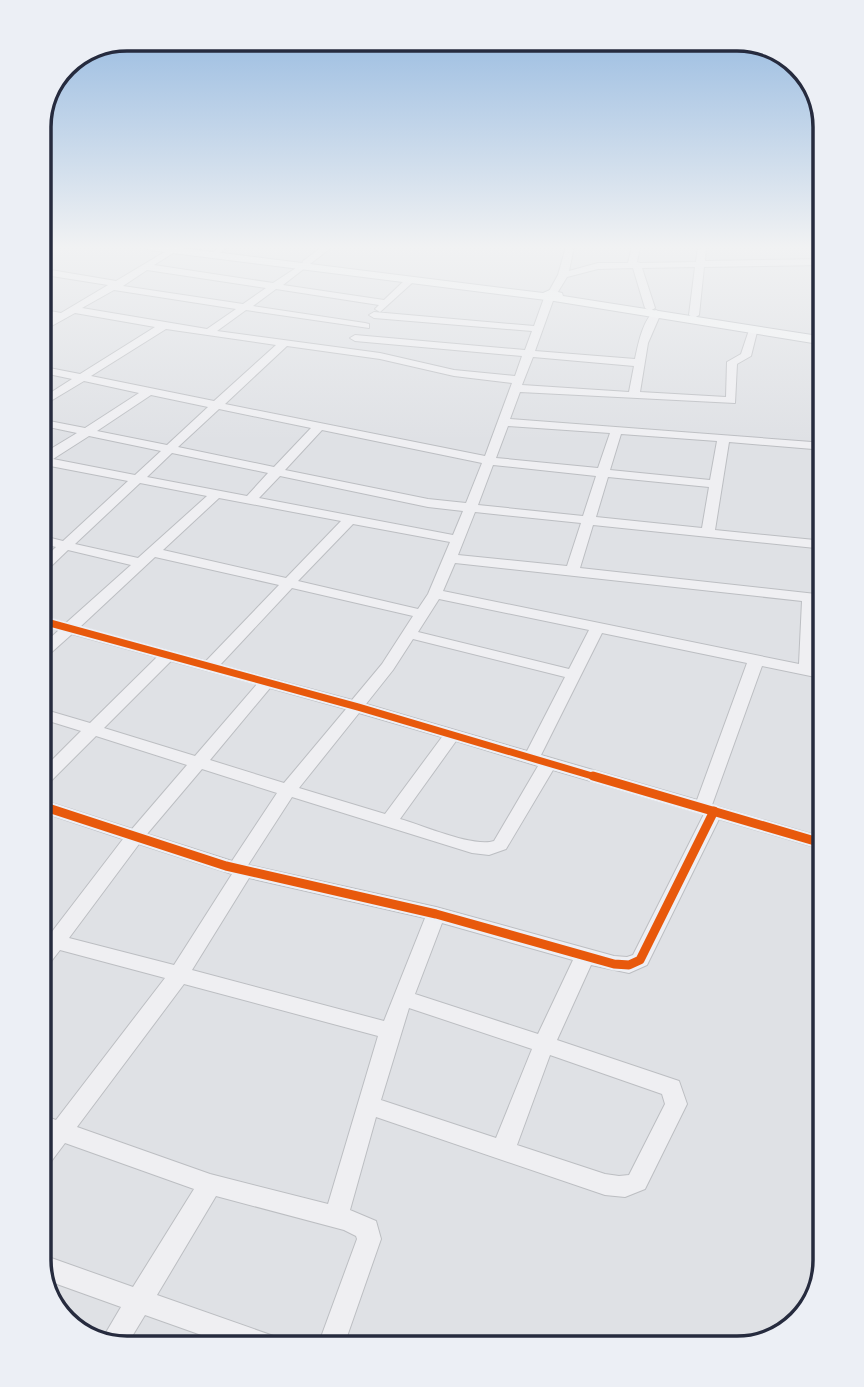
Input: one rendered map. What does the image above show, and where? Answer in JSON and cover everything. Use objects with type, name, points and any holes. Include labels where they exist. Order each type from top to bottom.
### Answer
[{"type":"main road","points":[[662,312],[754,330],[813,337]]},
{"type":"main road","points":[[671,312],[813,337]]},
{"type":"street","points":[[51,323],[71,312]]},
{"type":"street","points":[[84,312],[208,333],[345,351],[518,384],[731,401],[732,362],[745,356],[754,330]]},
{"type":"street","points":[[208,333],[239,312]]},
{"type":"street","points":[[274,312],[365,327]]},
{"type":"street","points":[[345,351],[377,312]]},
{"type":"street","points":[[51,1126],[178,976],[287,791],[358,707],[435,594],[459,540],[545,312]]},
{"type":"street","points":[[634,395],[652,312]]},
{"type":"street","points":[[51,314],[62,316]]},
{"type":"street","points":[[374,315],[538,329]]},
{"type":"street","points":[[51,397],[165,325]]},
{"type":"street","points":[[355,338],[639,363]]},
{"type":"street","points":[[51,559],[134,479],[284,343]]},
{"type":"street","points":[[51,372],[489,461],[716,484]]},
{"type":"street","points":[[51,454],[148,392]]},
{"type":"street","points":[[504,422],[813,445]]},
{"type":"street","points":[[51,425],[383,495],[471,509],[813,544]]},
{"type":"street","points":[[250,500],[319,427]]},
{"type":"street","points":[[572,571],[616,432]]},
{"type":"street","points":[[708,533],[723,440]]},
{"type":"street","points":[[51,463],[459,540]]},
{"type":"street","points":[[51,645],[216,494]]},
{"type":"street","points":[[209,667],[350,519]]},
{"type":"street","points":[[51,543],[140,564]]},
{"type":"street","points":[[153,552],[422,614]]},
{"type":"street","points":[[450,558],[813,598]]},
{"type":"street","points":[[435,594],[813,671]]},
{"type":"street","points":[[806,670],[809,597]]},
{"type":"street","points":[[51,624],[453,734],[813,840]]},
{"type":"street","points":[[51,717],[472,846],[495,848],[508,832],[598,627]]},
{"type":"street","points":[[410,634],[575,675]]},
{"type":"street","points":[[51,770],[167,656]]},
{"type":"street","points":[[51,810],[240,870],[436,915],[585,956],[623,965],[636,964],[708,809],[756,660]]},
{"type":"street","points":[[51,935],[266,683]]},
{"type":"street","points":[[389,821],[453,734]]},
{"type":"street","points":[[336,1217],[390,1031],[436,915]]},
{"type":"street","points":[[51,941],[390,1031]]},
{"type":"street","points":[[503,1151],[544,1044],[585,956]]},
{"type":"street","points":[[369,1105],[586,1179],[607,1185],[631,1186],[637,1182],[676,1104],[671,1088],[662,1083],[403,998]]},
{"type":"street","points":[[51,1129],[210,1184],[336,1217],[366,1228],[369,1239],[334,1336]]},
{"type":"street","points":[[118,1336],[210,1184]]},
{"type":"street","points":[[52,1270],[240,1336]]},
{"type":"cycle path","points":[[51,623],[358,707],[813,840]]},
{"type":"cycle path","points":[[51,809],[226,866],[436,914],[614,964],[629,965],[640,960],[714,811]]}]
